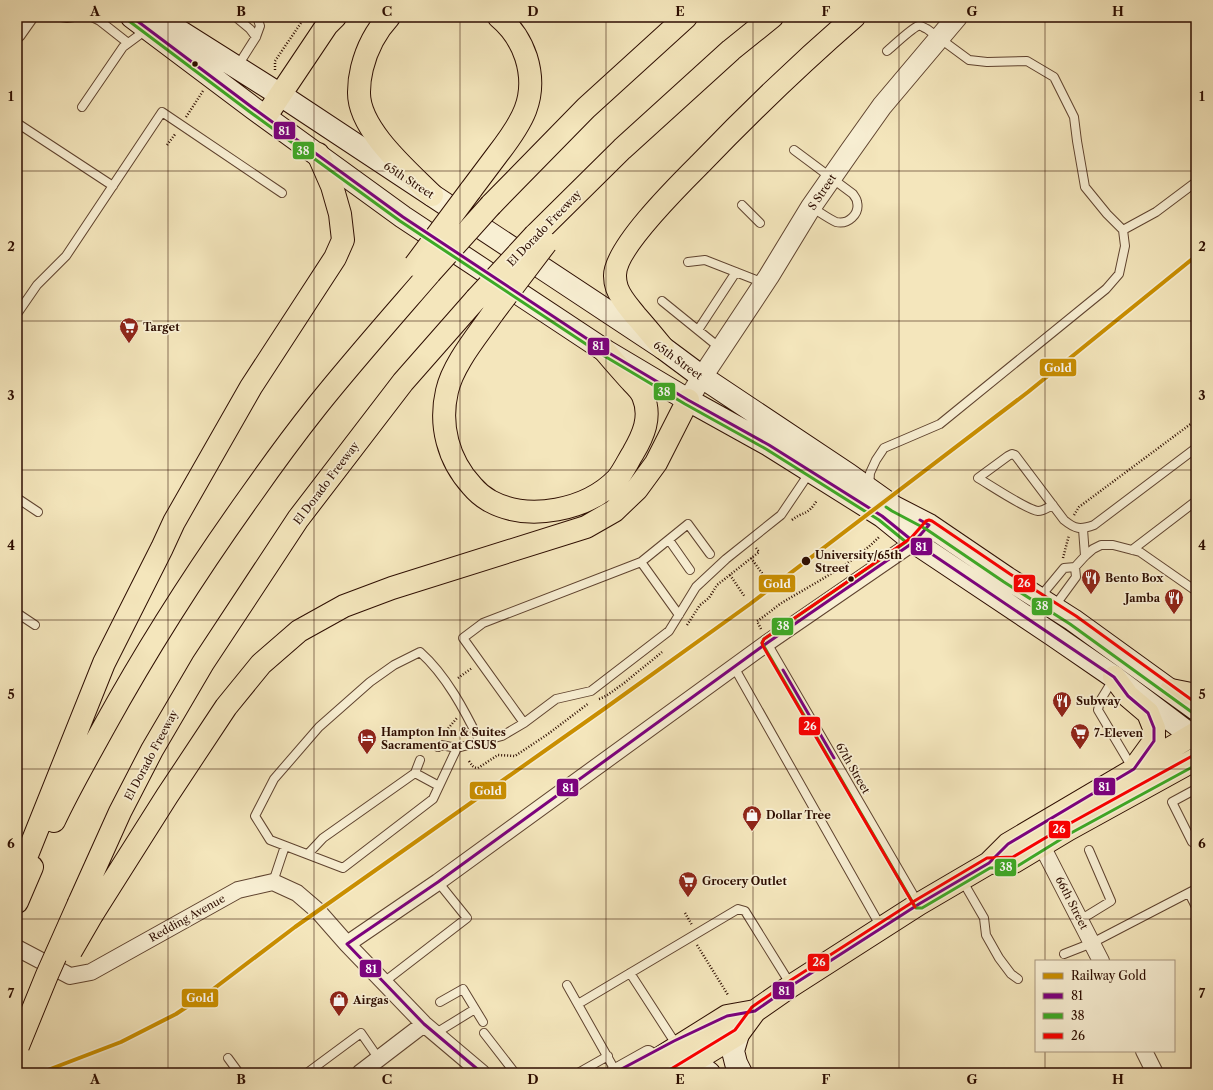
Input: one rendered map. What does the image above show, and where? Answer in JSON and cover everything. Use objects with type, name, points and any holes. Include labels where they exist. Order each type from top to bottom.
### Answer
[{"type":"main road","points":[[266,116],[279,94],[327,25],[335,17]]},
{"type":"main road","points":[[389,17],[380,27],[370,43],[365,55],[359,94],[361,106],[365,119],[384,146],[432,195]]},
{"type":"main road","points":[[22,876],[120,699],[173,610],[231,522],[277,458],[354,360],[422,269],[470,191],[518,126],[526,109],[529,95],[530,82],[528,63],[517,38],[499,17]]},
{"type":"main road","points":[[422,269],[491,205],[586,108],[686,17]]},
{"type":"main road","name":"El Dorado Freeway","points":[[86,908],[120,812],[145,764],[203,663],[298,519],[403,382],[476,299],[541,239],[622,149],[731,50],[772,17]]},
{"type":"main road","points":[[663,348],[622,298],[616,287],[615,275],[619,260],[638,232],[666,199],[750,112],[817,49],[854,17]]},
{"type":"main road","points":[[146,21],[266,116],[403,217],[604,350],[688,400],[769,445],[882,516],[914,542],[1114,677],[1195,736],[1134,769],[1008,844],[989,863],[919,904],[791,986],[755,1011],[731,1015],[622,1073]]},
{"type":"main road","name":"65th Street","points":[[146,21],[177,26],[236,67],[663,348],[702,377],[894,507],[929,525],[1073,620],[1196,709]]},
{"type":"main road","points":[[17,902],[22,876],[104,662],[174,522],[252,387],[335,258],[343,240],[340,214],[332,186],[318,154]]},
{"type":"main road","points":[[541,239],[459,363],[447,389],[444,403],[446,438],[453,459],[464,477],[478,493],[496,504],[510,508],[532,512],[554,511],[588,500],[617,478],[642,439],[646,424],[647,410],[643,395],[604,350]]},
{"type":"main road","points":[[18,1048],[53,982],[86,908],[167,796],[226,707],[261,664],[299,631],[344,606],[392,588],[586,527],[614,511],[637,489],[656,463],[688,400]]},
{"type":"main road","points":[[1114,677],[1128,696],[1148,713],[1154,728],[1154,741],[1134,769]]},
{"type":"main road","points":[[1171,690],[1196,695]]},
{"type":"main road","points":[[989,863],[1014,862],[1196,759]]},
{"type":"main road","points":[[674,1073],[701,1068],[731,1015]]},
{"type":"main road","points":[[731,1015],[733,1050],[736,1063],[741,1073]]},
{"type":"street","points":[[17,34],[28,17]]},
{"type":"street","name":"S Street","points":[[688,400],[720,348],[764,283],[811,207],[882,106],[956,17]]},
{"type":"street","points":[[347,944],[438,882],[734,667],[914,542],[929,525]]},
{"type":"street","name":"66th Street","points":[[1042,846],[1100,960]]},
{"type":"street","points":[[273,882],[297,893],[318,911],[347,944],[430,1028],[482,1073]]},
{"type":"street","name":"Redding Avenue","points":[[17,948],[70,976],[91,972],[238,890],[273,882]]},
{"type":"street","points":[[622,1073],[674,1040],[731,1015]]},
{"type":"street","points":[[360,1073],[378,1059],[430,1028]]},
{"type":"street","points":[[1144,1052],[1155,1073]]},
{"type":"lane","points":[[61,17],[74,17]]},
{"type":"lane","points":[[92,17],[100,21],[128,43]]},
{"type":"lane","points":[[257,17],[260,26]]},
{"type":"lane","points":[[236,67],[256,37],[265,17]]},
{"type":"lane","points":[[238,19],[250,29],[256,37]]},
{"type":"lane","points":[[82,107],[123,47],[146,21]]},
{"type":"lane","points":[[869,489],[870,473],[884,448],[940,424],[1106,289],[1119,274],[1125,246],[1122,230],[1085,187],[1074,117],[1054,77],[1027,61],[987,62],[969,60],[922,26],[918,26],[907,34],[888,51]]},
{"type":"lane","points":[[17,314],[37,285],[66,256],[162,112],[282,193]]},
{"type":"lane","points":[[17,123],[113,186]]},
{"type":"lane","points":[[794,150],[853,194],[858,201],[858,211],[851,219],[842,222],[835,222],[811,207]]},
{"type":"lane","points":[[1122,230],[1156,212],[1196,182]]},
{"type":"lane","points":[[742,206],[760,223]]},
{"type":"lane","points":[[688,262],[705,260],[764,283]]},
{"type":"lane","points":[[698,330],[736,272]]},
{"type":"lane","points":[[662,301],[720,348]]},
{"type":"lane","points":[[1053,505],[1038,511],[1028,508],[978,478],[1008,456],[1012,454],[1015,455],[1053,505],[1064,520],[1072,526],[1083,529],[1094,524],[1196,448]]},
{"type":"lane","points":[[438,747],[441,745],[457,748],[502,736],[524,724],[556,699],[591,691],[670,631],[696,587],[726,559],[781,515],[810,471]]},
{"type":"lane","points":[[17,498],[38,512]]},
{"type":"lane","points":[[1132,550],[1196,501]]},
{"type":"lane","points":[[524,724],[463,638],[483,623],[641,562],[688,524],[710,554]]},
{"type":"lane","points":[[1083,529],[1085,556]]},
{"type":"lane","points":[[669,540],[690,570]]},
{"type":"lane","points":[[1046,603],[1064,568],[1075,567],[1093,549],[1101,545],[1113,545],[1140,552],[1196,591]]},
{"type":"lane","points":[[641,562],[679,615]]},
{"type":"lane","points":[[1046,603],[1076,577],[1075,567]]},
{"type":"lane","points":[[17,613],[34,625]]},
{"type":"lane","name":"67th Street","points":[[768,643],[919,904]]},
{"type":"lane","points":[[457,748],[433,799],[343,868],[270,840],[255,816],[274,779],[320,727],[370,682],[394,665],[420,652],[432,662],[465,710],[480,742]]},
{"type":"lane","points":[[734,667],[882,928]]},
{"type":"lane","points":[[1114,677],[1100,701],[1098,710],[1134,769]]},
{"type":"lane","points":[[308,854],[323,838],[415,774],[420,760]]},
{"type":"lane","points":[[415,774],[439,786]]},
{"type":"lane","points":[[1192,842],[1172,802],[1196,789]]},
{"type":"lane","points":[[273,882],[285,846]]},
{"type":"lane","points":[[1080,920],[1111,900],[1088,850]]},
{"type":"lane","points":[[962,880],[984,918],[986,935],[1011,974],[1018,979]]},
{"type":"lane","points":[[384,982],[467,918],[438,882]]},
{"type":"lane","points":[[1064,954],[1092,943],[1193,891],[1196,907]]},
{"type":"lane","points":[[578,1004],[738,910],[746,911],[791,986]]},
{"type":"lane","points":[[630,973],[674,1040]]},
{"type":"lane","points":[[567,985],[608,1056],[622,1073]]},
{"type":"lane","points":[[440,1002],[463,989],[483,1022]]},
{"type":"lane","points":[[430,1028],[475,1009]]},
{"type":"lane","points":[[306,1073],[361,1033],[378,1059]]},
{"type":"lane","points":[[484,1033],[515,1073]]},
{"type":"lane","points":[[578,1073],[608,1056]]},
{"type":"lane","points":[[228,1058],[239,1073]]},
{"type":"path","points":[[1062,560],[1068,544],[1074,516],[1078,507],[1196,420]]},
{"type":"path","points":[[759,624],[758,621],[779,605],[841,568],[874,542],[891,524]]},
{"type":"path","points":[[751,558],[767,580]]},
{"type":"path","points":[[730,575],[745,597]]},
{"type":"path","points":[[458,678],[475,666]]},
{"type":"path","points":[[449,738],[443,738],[446,732],[457,720],[458,716]]},
{"type":"path","points":[[685,913],[692,926],[697,945],[731,1015]]},
{"type":"rail line","name":"Gold","points":[[40,1073],[121,1042],[176,1014],[212,990],[295,927],[750,604],[1028,392],[1196,256]]},
{"type":"transit line","name":"81","points":[[132,17],[253,108],[403,217],[604,350],[688,400],[769,445],[882,516],[914,542],[1114,677],[1128,696],[1148,713],[1154,728],[1154,741],[1134,769],[1008,844],[989,863],[919,904],[791,986],[755,1011],[727,1016],[674,1041],[614,1073]]},
{"type":"transit line","name":"38","points":[[129,21],[250,112],[400,221],[601,354],[685,404],[766,449],[879,520],[906,542],[764,639],[762,643],[916,908],[922,908],[990,868],[1016,867],[1071,833],[1196,765]]},
{"type":"transit line","name":"38","points":[[886,507],[926,529],[1004,582],[1070,624],[1193,713]]},
{"type":"transit line","name":"81","points":[[482,1073],[424,1024],[347,944],[438,882],[767,643],[914,542],[929,525],[920,520]]},
{"type":"transit line","name":"26","points":[[915,907],[762,643],[764,639],[911,538],[926,521],[932,521],[1010,574],[1076,616],[1196,703]]},
{"type":"transit line","name":"81","points":[[783,670],[834,758]]},
{"type":"transit line","name":"26","points":[[671,1069],[735,1030],[752,1007],[788,982],[916,900],[987,858],[1013,857],[1067,825],[1194,755]]},
{"type":"place","name":"Target","points":[[129,344]]},
{"type":"place","name":"University/65th Street","points":[[806,561]]},
{"type":"place","name":"Bento Box","points":[[1091,595]]},
{"type":"place","name":"Jamba","points":[[1174,615]]},
{"type":"place","name":"Subway","points":[[1062,718]]},
{"type":"place","name":"7-Eleven","points":[[1080,750]]},
{"type":"place","name":"Hampton Inn & Suites Sacramento at CSUS","points":[[367,755]]},
{"type":"place","name":"Dollar Tree","points":[[752,832]]},
{"type":"place","name":"Grocery Outlet","points":[[688,898]]},
{"type":"place","name":"Airgas","points":[[339,1017]]}]
